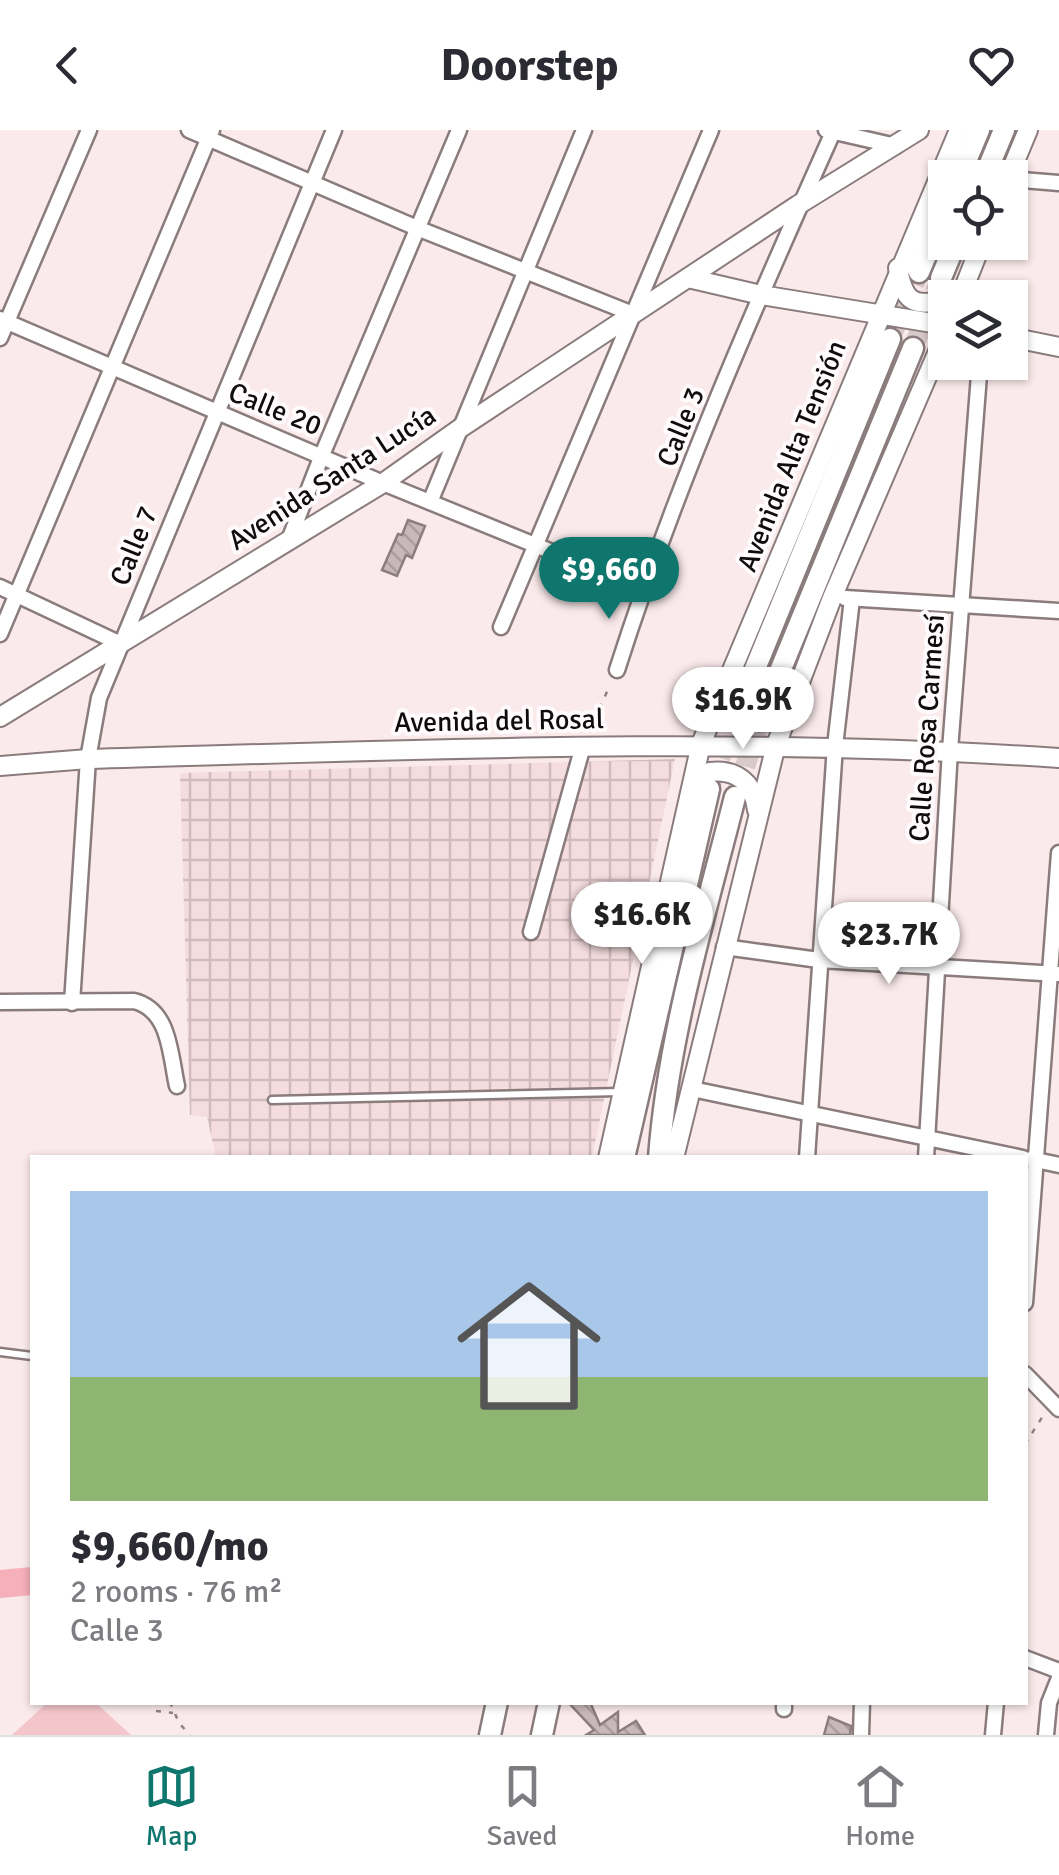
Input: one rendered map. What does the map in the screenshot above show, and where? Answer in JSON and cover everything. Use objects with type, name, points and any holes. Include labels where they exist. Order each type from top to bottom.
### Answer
[{"type":"main road","points":[[966,160],[979,130]]},
{"type":"main road","points":[[992,160],[1004,130]]},
{"type":"main road","name":"Avenida Alta Tensión","points":[[908,270],[928,238]]},
{"type":"main road","name":"Avenida Alta Tensión","points":[[737,713],[890,339]]},
{"type":"main road","points":[[760,720],[913,348]]},
{"type":"main road","name":"Avenida Alta Tensión","points":[[625,1155],[701,788]]},
{"type":"main road","points":[[659,1155],[675,1046],[735,796]]},
{"type":"main road","points":[[543,1732],[548,1705]]},
{"type":"street","points":[[0,338],[3,321],[89,130]]},
{"type":"street","points":[[189,130],[210,134],[417,228],[633,314]]},
{"type":"street","name":"Calle 7","points":[[72,1003],[88,759],[99,698],[334,130]]},
{"type":"street","points":[[289,540],[459,130]]},
{"type":"street","points":[[430,502],[584,130]]},
{"type":"street","points":[[500,627],[711,130]]},
{"type":"street","name":"Avenida Santa Lucía","points":[[0,717],[382,483],[633,314],[919,130]]},
{"type":"street","name":"Avenida Alta Tensión","points":[[609,1155],[701,788],[701,744],[880,314],[908,270],[959,130]]},
{"type":"street","points":[[1016,160],[1028,130]]},
{"type":"street","points":[[830,131],[896,146]]},
{"type":"street","name":"Calle 3","points":[[617,670],[643,588],[830,131]]},
{"type":"street","points":[[0,634],[210,134]]},
{"type":"street","points":[[1028,180],[1059,183]]},
{"type":"street","points":[[908,270],[901,286],[908,298],[922,303],[928,301]]},
{"type":"street","points":[[688,278],[761,295],[928,321]]},
{"type":"street","name":"Calle 20","points":[[3,321],[111,370],[643,588]]},
{"type":"street","points":[[1028,340],[1059,346]]},
{"type":"street","points":[[675,1155],[776,745],[842,598],[928,379]]},
{"type":"street","name":"Calle Rosa Carmesí","points":[[926,1155],[950,750],[979,380]]},
{"type":"street","points":[[0,586],[120,644]]},
{"type":"street","points":[[842,598],[1059,611]]},
{"type":"street","points":[[807,1155],[842,598]]},
{"type":"street","name":"Avenida del Rosal","points":[[0,766],[88,759],[701,744],[950,750],[1059,758]]},
{"type":"street","points":[[531,932],[583,746]]},
{"type":"street","points":[[701,788],[710,772],[735,774],[753,791],[757,816]]},
{"type":"street","points":[[1059,853],[1054,974],[1028,1159],[1059,1165]]},
{"type":"street","points":[[724,947],[818,960],[1054,974]]},
{"type":"street","points":[[0,1002],[134,1001],[156,1010],[177,1086]]},
{"type":"street","points":[[692,1088],[1011,1155]]},
{"type":"street","points":[[1028,1377],[1055,1405]]},
{"type":"street","points":[[1028,1660],[1059,1674],[1049,1703],[1046,1735]]},
{"type":"street","points":[[861,1735],[862,1705]]},
{"type":"street","points":[[993,1735],[996,1705]]},
{"type":"lane","points":[[272,1100],[623,1092]]},
{"type":"lane","points":[[0,1352],[30,1356]]},
{"type":"path","points":[[583,746],[617,670]]},
{"type":"path","points":[[1028,1440],[1055,1405]]},
{"type":"path","points":[[171,1705],[190,1735]]},
{"type":"path","points":[[156,1711],[174,1713]]},
{"type":"shaded area","points":[[675,759],[592,1155],[216,1155],[207,1117],[190,1115],[180,773]]},
{"type":"shaded area","points":[[45,1705],[98,1705],[131,1735],[12,1735]]},
{"type":"building","points":[[408,520],[425,526],[412,558],[406,555],[397,576],[382,570]]},
{"type":"building","points":[[571,1705],[591,1705],[600,1725],[618,1712],[618,1732],[636,1721],[645,1735],[586,1735],[594,1730]]},
{"type":"building","points":[[829,1717],[851,1726],[850,1735],[824,1735]]},
{"type":"waterway","points":[[0,1584],[30,1581]]},
{"type":"tunnel","points":[[890,339],[919,272]]},
{"type":"tunnel","points":[[913,348],[941,278]]},
{"type":"tunnel","points":[[710,786],[737,713]]},
{"type":"tunnel","points":[[736,795],[760,720]]}]
